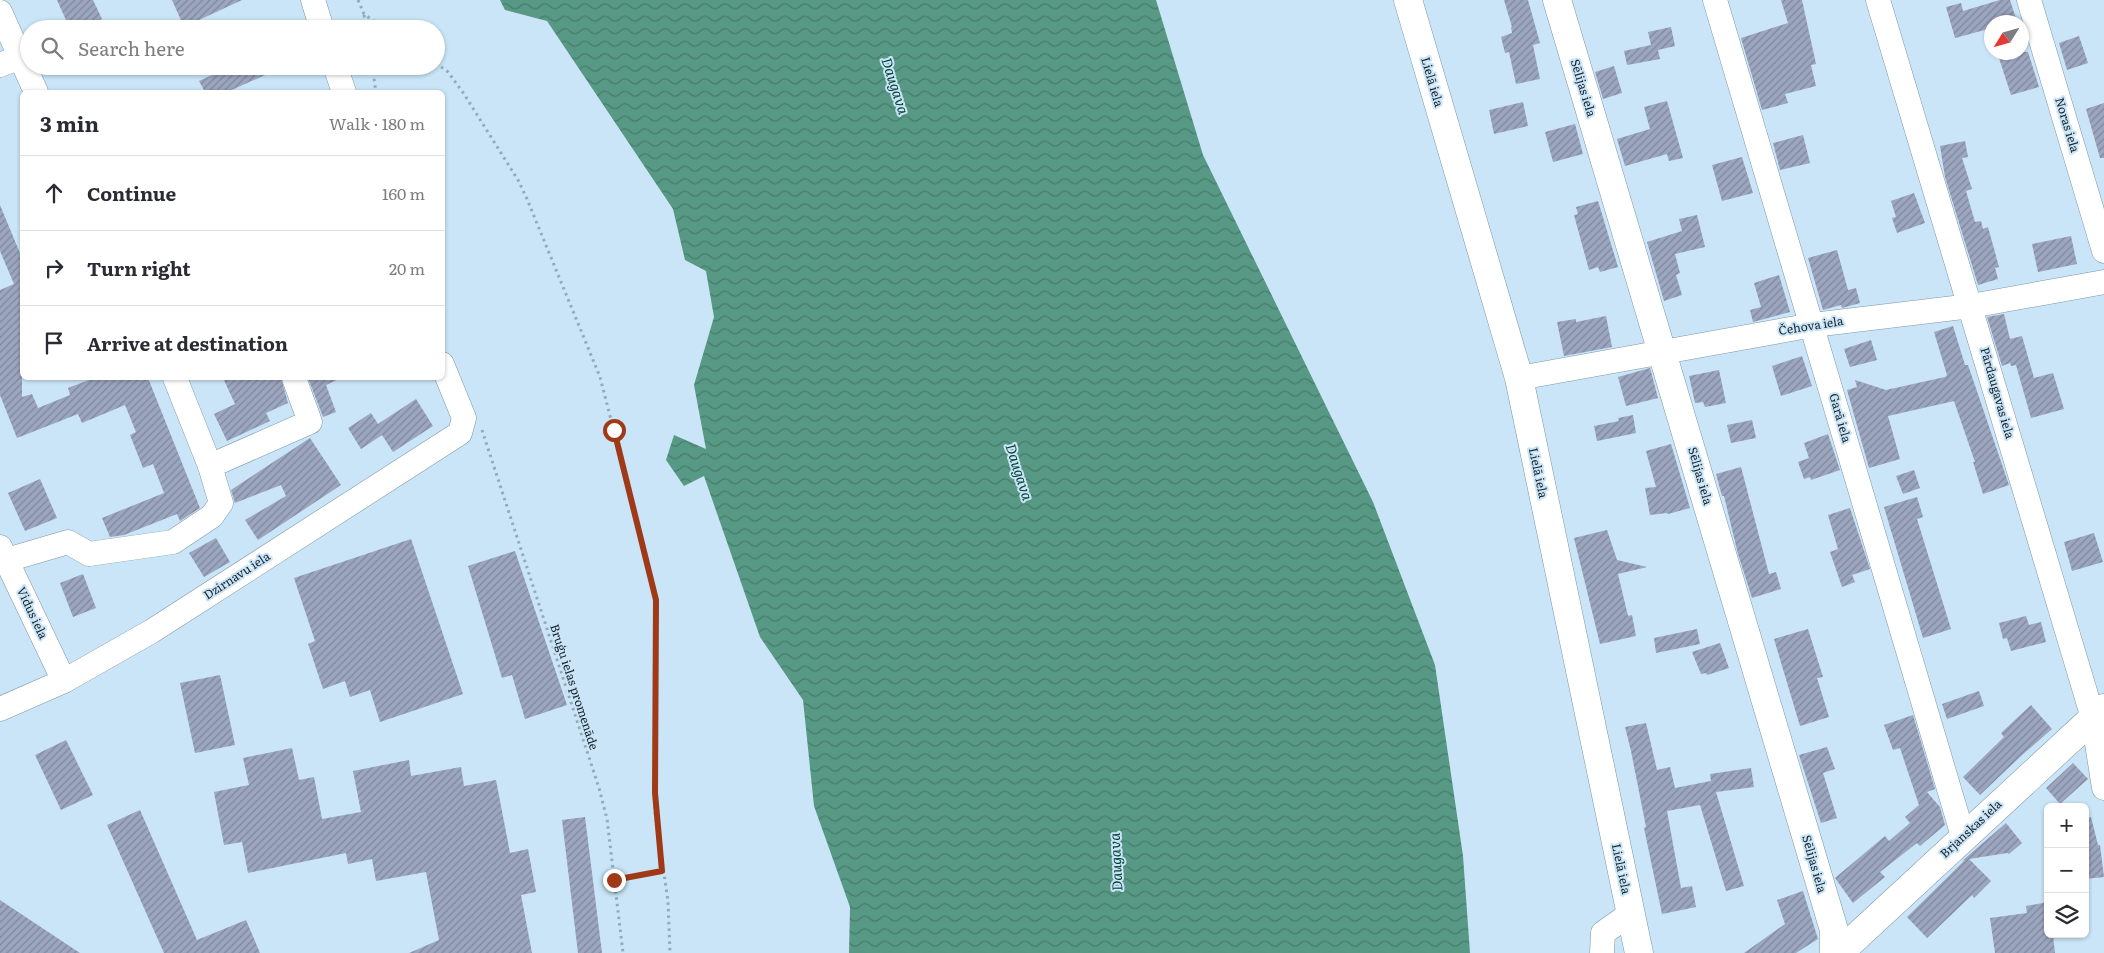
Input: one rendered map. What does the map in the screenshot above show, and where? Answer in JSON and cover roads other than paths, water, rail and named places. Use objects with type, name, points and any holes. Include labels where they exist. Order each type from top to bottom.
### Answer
[{"type":"main road","name":"Lielā iela","points":[[1408,0],[1518,378],[1639,953]]},
{"type":"main road","name":"Sēlijas iela","points":[[1557,0],[1834,930],[1834,953]]},
{"type":"main road","name":"Brjanskas iela","points":[[1839,953],[1963,836],[2098,713]]},
{"type":"street","points":[[313,0],[319,20]]},
{"type":"street","name":"Garā iela","points":[[1715,0],[1963,836]]},
{"type":"street","name":"Pārdaugavas iela","points":[[1878,0],[2098,713],[2104,788]]},
{"type":"street","name":"Noras iela","points":[[2029,0],[2104,251]]},
{"type":"street","points":[[0,12],[10,61],[20,73]]},
{"type":"street","points":[[22,75],[34,90]]},
{"type":"street","points":[[338,75],[343,90]]},
{"type":"street","name":"Čehova iela","points":[[1518,378],[1812,325],[1971,306],[2104,282]]},
{"type":"street","name":"Dzirnavu iela","points":[[0,709],[64,681],[152,631],[460,433],[472,429],[464,418],[445,371]]},
{"type":"street","points":[[3,553],[68,542],[89,554],[173,542],[212,516],[221,503],[210,466],[176,380]]},
{"type":"street","points":[[210,466],[310,422],[295,380]]},
{"type":"street","name":"Vidus iela","points":[[3,553],[64,681]]},
{"type":"street","points":[[1602,953],[1603,933],[1630,914]]},
{"type":"water","name":"Daugava","points":[[500,0],[1156,0],[1203,155],[1373,502],[1435,665],[1463,856],[1470,953],[849,953],[850,907],[814,806],[803,700],[760,637],[704,476],[684,486],[666,460],[674,435],[706,449],[694,385],[714,317],[706,271],[685,260],[673,209],[547,21],[505,10]]}]
